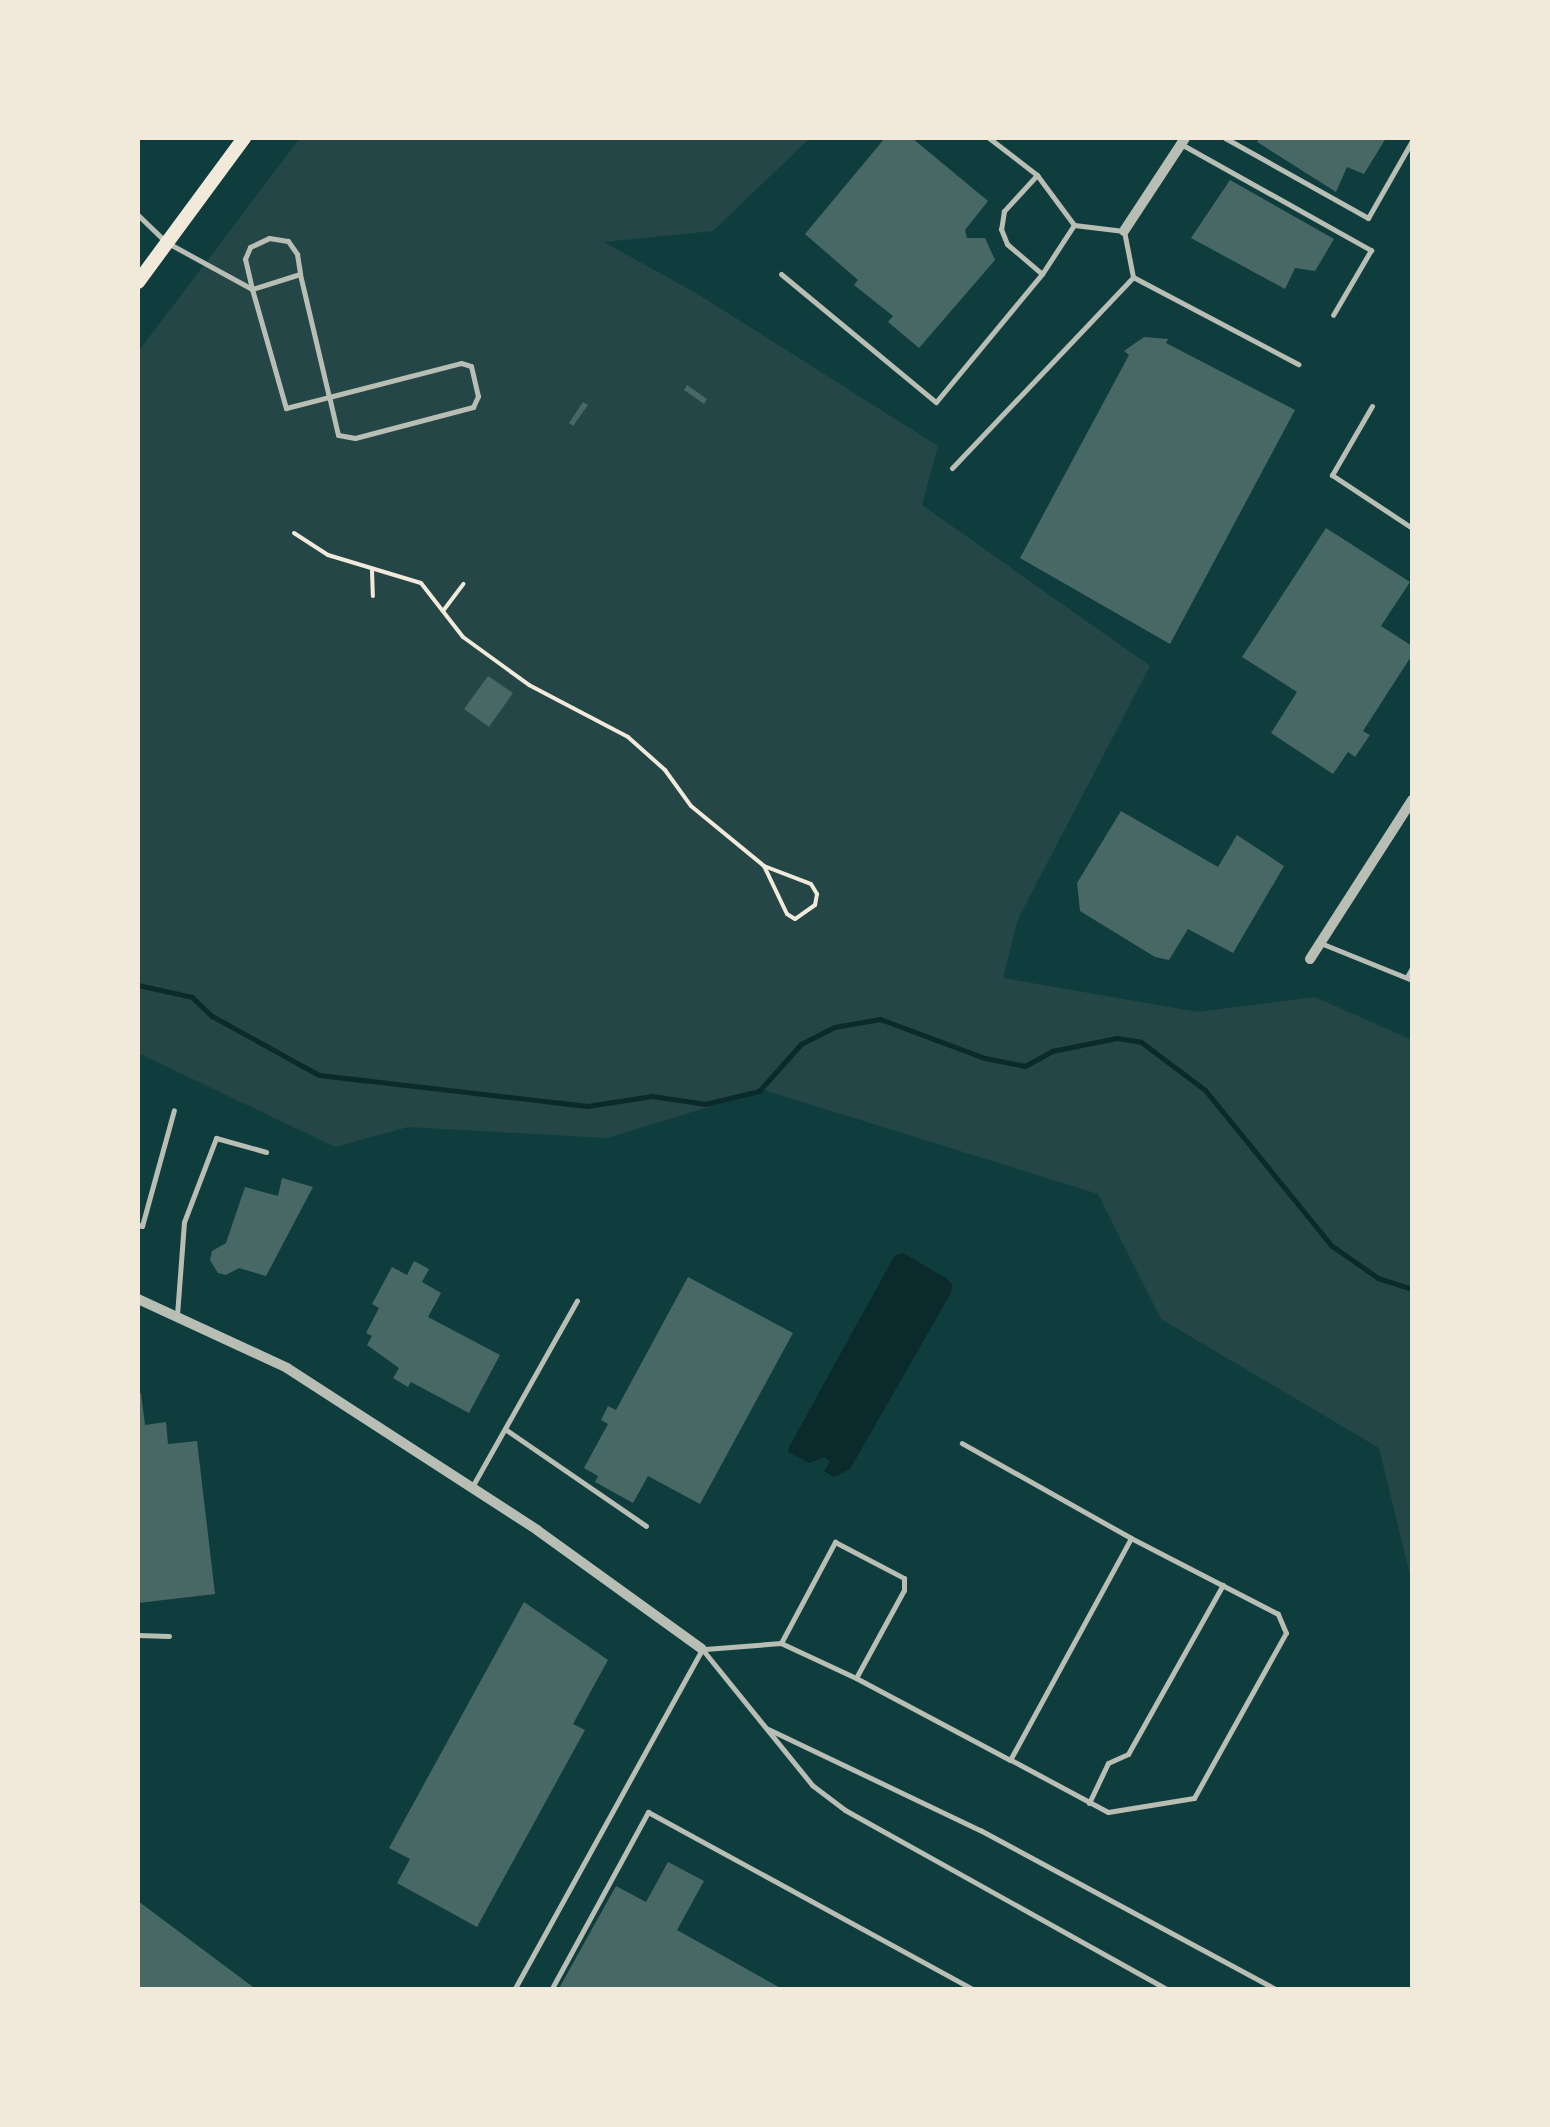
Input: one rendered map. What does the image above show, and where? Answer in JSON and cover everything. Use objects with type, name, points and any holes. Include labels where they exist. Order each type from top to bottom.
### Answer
[{"type":"main road","points":[[138,282],[244,138]]},
{"type":"street","points":[[1124,232],[1183,141]]},
{"type":"street","points":[[1310,960],[1412,800]]},
{"type":"street","points":[[138,1300],[287,1368],[472,1488],[702,1649]]},
{"type":"lane","points":[[988,138],[1036,175],[1074,225],[1124,232],[1133,277]]},
{"type":"lane","points":[[1226,138],[1368,218],[1412,141]]},
{"type":"lane","points":[[1183,141],[1371,250],[1333,315]]},
{"type":"lane","points":[[1036,175],[1004,211],[1001,229],[1006,244],[1042,274]]},
{"type":"lane","points":[[138,214],[166,242],[252,289],[300,274]]},
{"type":"lane","points":[[781,274],[936,402],[1042,274],[1074,225]]},
{"type":"lane","points":[[300,274],[297,254],[288,241],[269,238],[250,247],[245,259],[286,408],[329,397],[461,363],[471,366],[478,396],[473,407],[355,438],[338,435],[329,397],[300,274]]},
{"type":"lane","points":[[1133,277],[1298,364]]},
{"type":"lane","points":[[952,468],[1133,277]]},
{"type":"lane","points":[[1372,406],[1332,475],[1412,528]]},
{"type":"lane","points":[[1320,943],[1410,979],[1412,968]]},
{"type":"lane","points":[[138,1225],[142,1226],[174,1110]]},
{"type":"lane","points":[[177,1318],[184,1222],[216,1138],[266,1152]]},
{"type":"lane","points":[[472,1488],[577,1301]]},
{"type":"lane","points":[[504,1430],[646,1526]]},
{"type":"lane","points":[[702,1649],[782,1643],[1108,1812],[1194,1798],[1286,1633],[1278,1614],[1131,1538],[962,1442]]},
{"type":"lane","points":[[1010,1760],[1131,1538]]},
{"type":"lane","points":[[782,1643],[835,1542],[904,1578],[904,1590],[856,1678]]},
{"type":"lane","points":[[1088,1803],[1108,1763],[1128,1754],[1223,1585]]},
{"type":"lane","points":[[138,1636],[170,1636]]},
{"type":"lane","points":[[702,1649],[812,1784],[846,1810],[1168,1990]]},
{"type":"lane","points":[[514,1990],[702,1649]]},
{"type":"lane","points":[[766,1728],[980,1830],[1276,1990]]},
{"type":"lane","points":[[551,1990],[648,1812],[975,1990]]},
{"type":"path","points":[[294,533],[328,556],[421,584],[463,636],[529,685],[628,737],[665,770],[691,806],[764,866],[811,884],[818,894],[806,914],[796,918],[787,914],[768,883],[764,866]]},
{"type":"path","points":[[372,569],[373,596]]},
{"type":"path","points":[[444,610],[462,584]]},
{"type":"shaded area","points":[[300,138],[810,138],[713,231],[604,242],[696,293],[938,446],[922,505],[1150,666],[1018,919],[1003,978],[1198,1012],[1315,997],[1412,1040],[1412,1583],[1379,1448],[1161,1319],[1098,1194],[764,1090],[607,1138],[408,1127],[335,1147],[138,1053],[138,352]]},
{"type":"shaded area","points":[[903,1253],[946,1278],[952,1284],[951,1293],[850,1469],[834,1477],[824,1471],[830,1462],[825,1457],[809,1463],[788,1452],[789,1447],[895,1255]]},
{"type":"building","points":[[885,138],[912,138],[988,201],[965,230],[967,238],[985,238],[995,260],[919,348],[888,322],[893,316],[854,285],[858,280],[805,234]]},
{"type":"building","points":[[1260,138],[1386,138],[1364,174],[1347,167],[1336,192],[1257,142]]},
{"type":"building","points":[[1230,180],[1334,239],[1315,271],[1295,268],[1285,289],[1191,238]]},
{"type":"building","points":[[1144,337],[1168,339],[1166,343],[1295,410],[1170,644],[1020,558],[1129,355],[1124,351]]},
{"type":"building","points":[[687,385],[707,399],[704,404],[684,390]]},
{"type":"building","points":[[583,402],[588,405],[573,426],[569,423]]},
{"type":"building","points":[[1326,528],[1410,582],[1381,626],[1412,646],[1412,655],[1363,731],[1370,735],[1355,757],[1348,752],[1333,774],[1271,733],[1297,692],[1242,657]]},
{"type":"building","points":[[488,676],[513,693],[489,727],[464,709]]},
{"type":"building","points":[[1121,811],[1218,867],[1237,835],[1284,866],[1233,953],[1188,929],[1169,960],[1155,957],[1080,911],[1077,883]]},
{"type":"building","points":[[282,1178],[313,1187],[266,1276],[239,1268],[226,1275],[218,1273],[210,1260],[212,1251],[226,1243],[245,1187],[278,1196]]},
{"type":"building","points":[[414,1261],[429,1269],[422,1282],[441,1293],[428,1317],[500,1355],[469,1413],[411,1382],[408,1387],[393,1378],[399,1368],[367,1345],[372,1336],[366,1333],[379,1308],[372,1304],[392,1267],[407,1275]]},
{"type":"building","points":[[688,1277],[793,1333],[700,1504],[648,1476],[633,1503],[595,1482],[598,1476],[584,1468],[608,1424],[601,1420],[608,1406],[616,1410]]},
{"type":"building","points":[[138,1393],[145,1425],[166,1422],[168,1444],[197,1441],[215,1594],[138,1603]]},
{"type":"building","points":[[524,1602],[608,1660],[573,1724],[585,1730],[477,1927],[397,1883],[410,1859],[389,1848]]},
{"type":"building","points":[[668,1862],[704,1881],[677,1930],[784,1990],[558,1990],[616,1886],[646,1902]]},
{"type":"building","points":[[138,1901],[257,1990],[138,1990]]},
{"type":"waterway","points":[[138,985],[192,997],[212,1016],[319,1075],[587,1106],[652,1096],[705,1104],[759,1091],[801,1044],[834,1027],[880,1019],[985,1058],[1025,1066],[1052,1051],[1117,1038],[1141,1042],[1205,1090],[1332,1246],[1378,1278],[1412,1289]]}]
